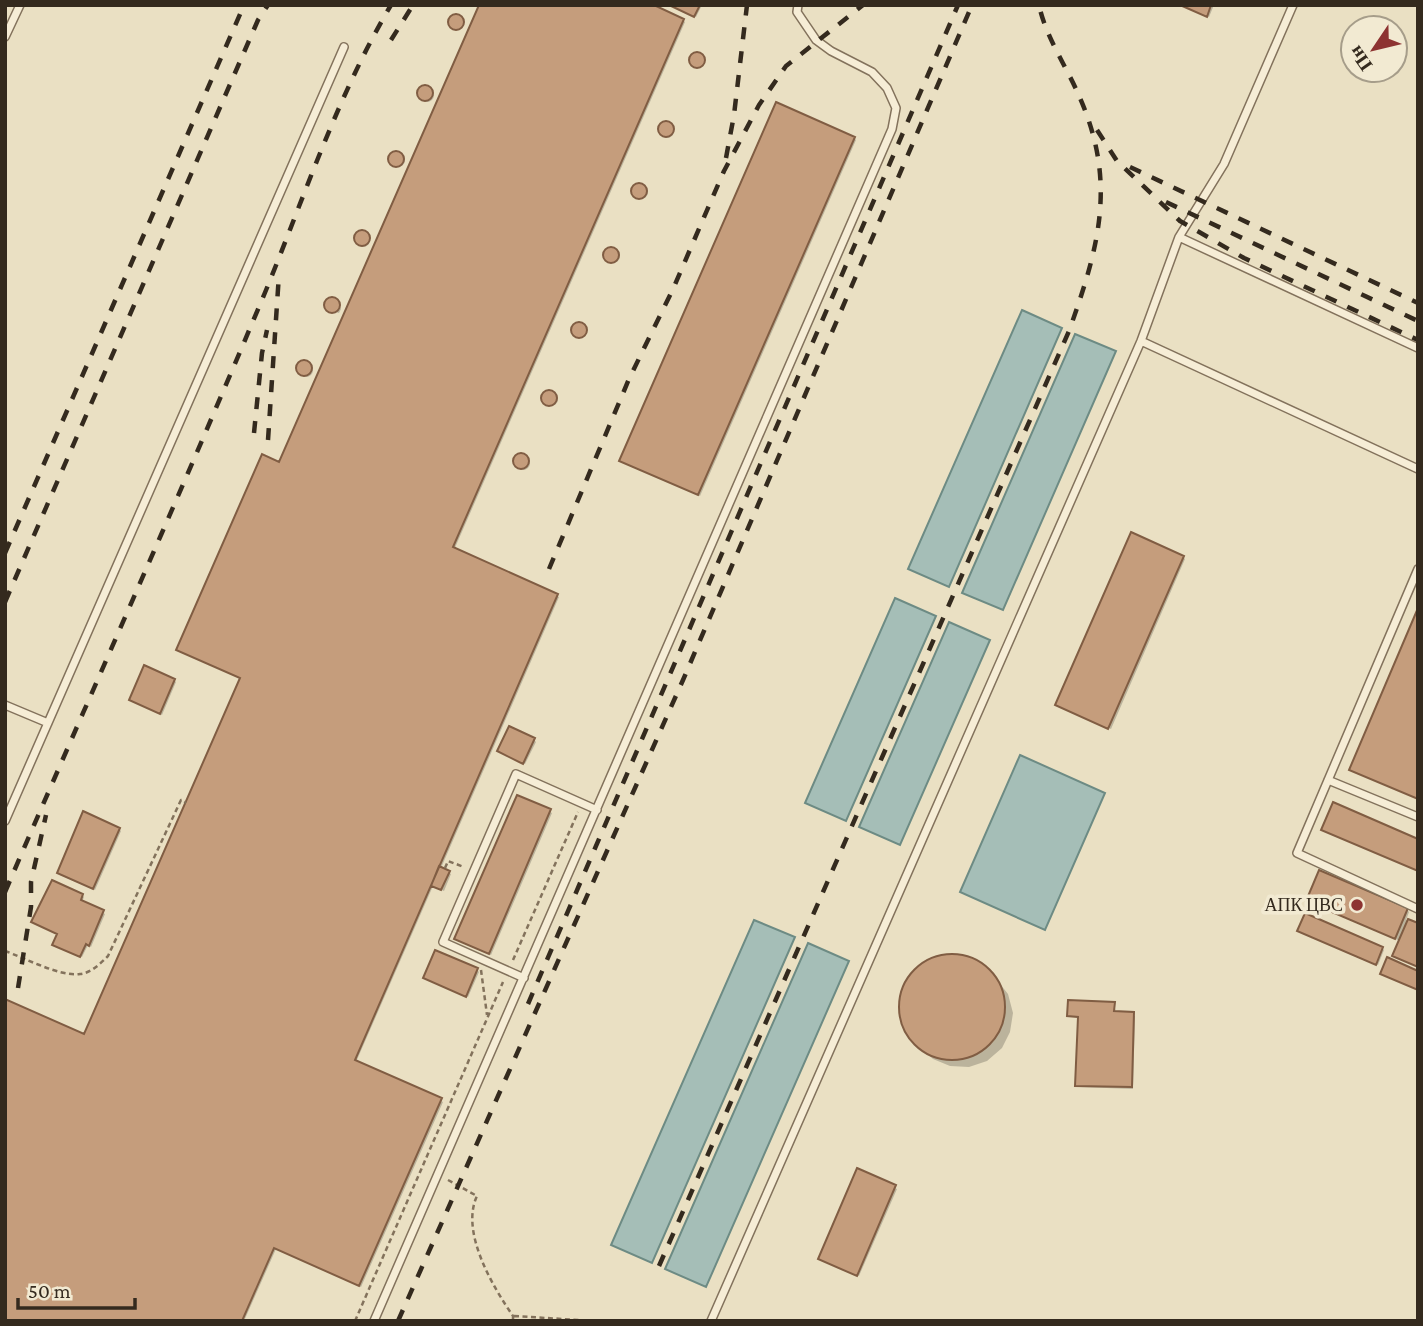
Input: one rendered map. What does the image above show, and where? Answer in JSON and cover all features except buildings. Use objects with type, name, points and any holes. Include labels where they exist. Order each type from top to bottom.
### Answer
[{"type":"lane","points":[[5,37],[20,5]]},
{"type":"lane","points":[[374,1321],[892,129],[896,108],[887,88],[872,72],[831,51],[816,40],[797,12],[798,5]]},
{"type":"lane","points":[[711,1321],[1140,341],[1179,237],[1224,164],[1293,5]]},
{"type":"lane","points":[[5,821],[344,47]]},
{"type":"lane","points":[[1179,237],[1418,348]]},
{"type":"lane","points":[[1140,341],[1418,469]]},
{"type":"lane","points":[[1418,569],[1297,853],[1418,909]]},
{"type":"lane","points":[[5,705],[48,723]]},
{"type":"lane","points":[[524,978],[443,942],[516,774],[597,810]]},
{"type":"lane","points":[[1328,780],[1418,817]]},
{"type":"path","points":[[5,951],[66,974],[81,974],[95,968],[108,956],[181,800],[186,803]]},
{"type":"path","points":[[355,1321],[582,803]]},
{"type":"path","points":[[445,868],[448,861],[474,871]]},
{"type":"path","points":[[480,958],[487,1019]]},
{"type":"path","points":[[438,1175],[477,1196],[472,1206],[476,1246],[497,1292],[513,1318],[594,1321]]},
{"type":"water","points":[[1022,310],[1062,328],[949,587],[908,569]]},
{"type":"water","points":[[1075,334],[1116,351],[1003,610],[962,593]]},
{"type":"water","points":[[895,598],[936,616],[846,821],[805,803]]},
{"type":"water","points":[[949,622],[990,640],[900,845],[859,827]]},
{"type":"water","points":[[1020,755],[1105,793],[1045,930],[960,892]]},
{"type":"water","points":[[754,920],[795,937],[652,1263],[611,1245]]},
{"type":"water","points":[[808,943],[849,961],[706,1287],[665,1269]]},
{"type":"railway","points":[[5,553],[244,5]]},
{"type":"railway","points":[[5,602],[258,20],[268,5]]},
{"type":"railway","points":[[5,892],[264,295],[338,111],[391,5]]},
{"type":"railway","points":[[391,40],[413,5]]},
{"type":"railway","points":[[726,158],[747,5]]},
{"type":"railway","points":[[549,569],[629,379],[673,289],[724,171],[759,105],[786,66],[863,5]]},
{"type":"railway","points":[[528,1004],[958,5]]},
{"type":"railway","points":[[398,1321],[683,680],[972,5]]},
{"type":"railway","points":[[659,1266],[1069,331],[1089,271],[1100,215],[1098,158],[1080,98],[1052,41],[1039,5]]},
{"type":"railway","points":[[1097,130],[1117,161],[1180,221],[1244,258],[1418,340]]},
{"type":"railway","points":[[1130,167],[1418,303]]},
{"type":"railway","points":[[1166,202],[1418,321]]},
{"type":"railway","points":[[268,440],[279,274]]},
{"type":"railway","points":[[254,433],[267,330]]},
{"type":"railway","points":[[18,988],[31,907],[31,882],[46,815]]},
{"type":"place","name":"АПК ЦВС","points":[[1357,905]]}]
